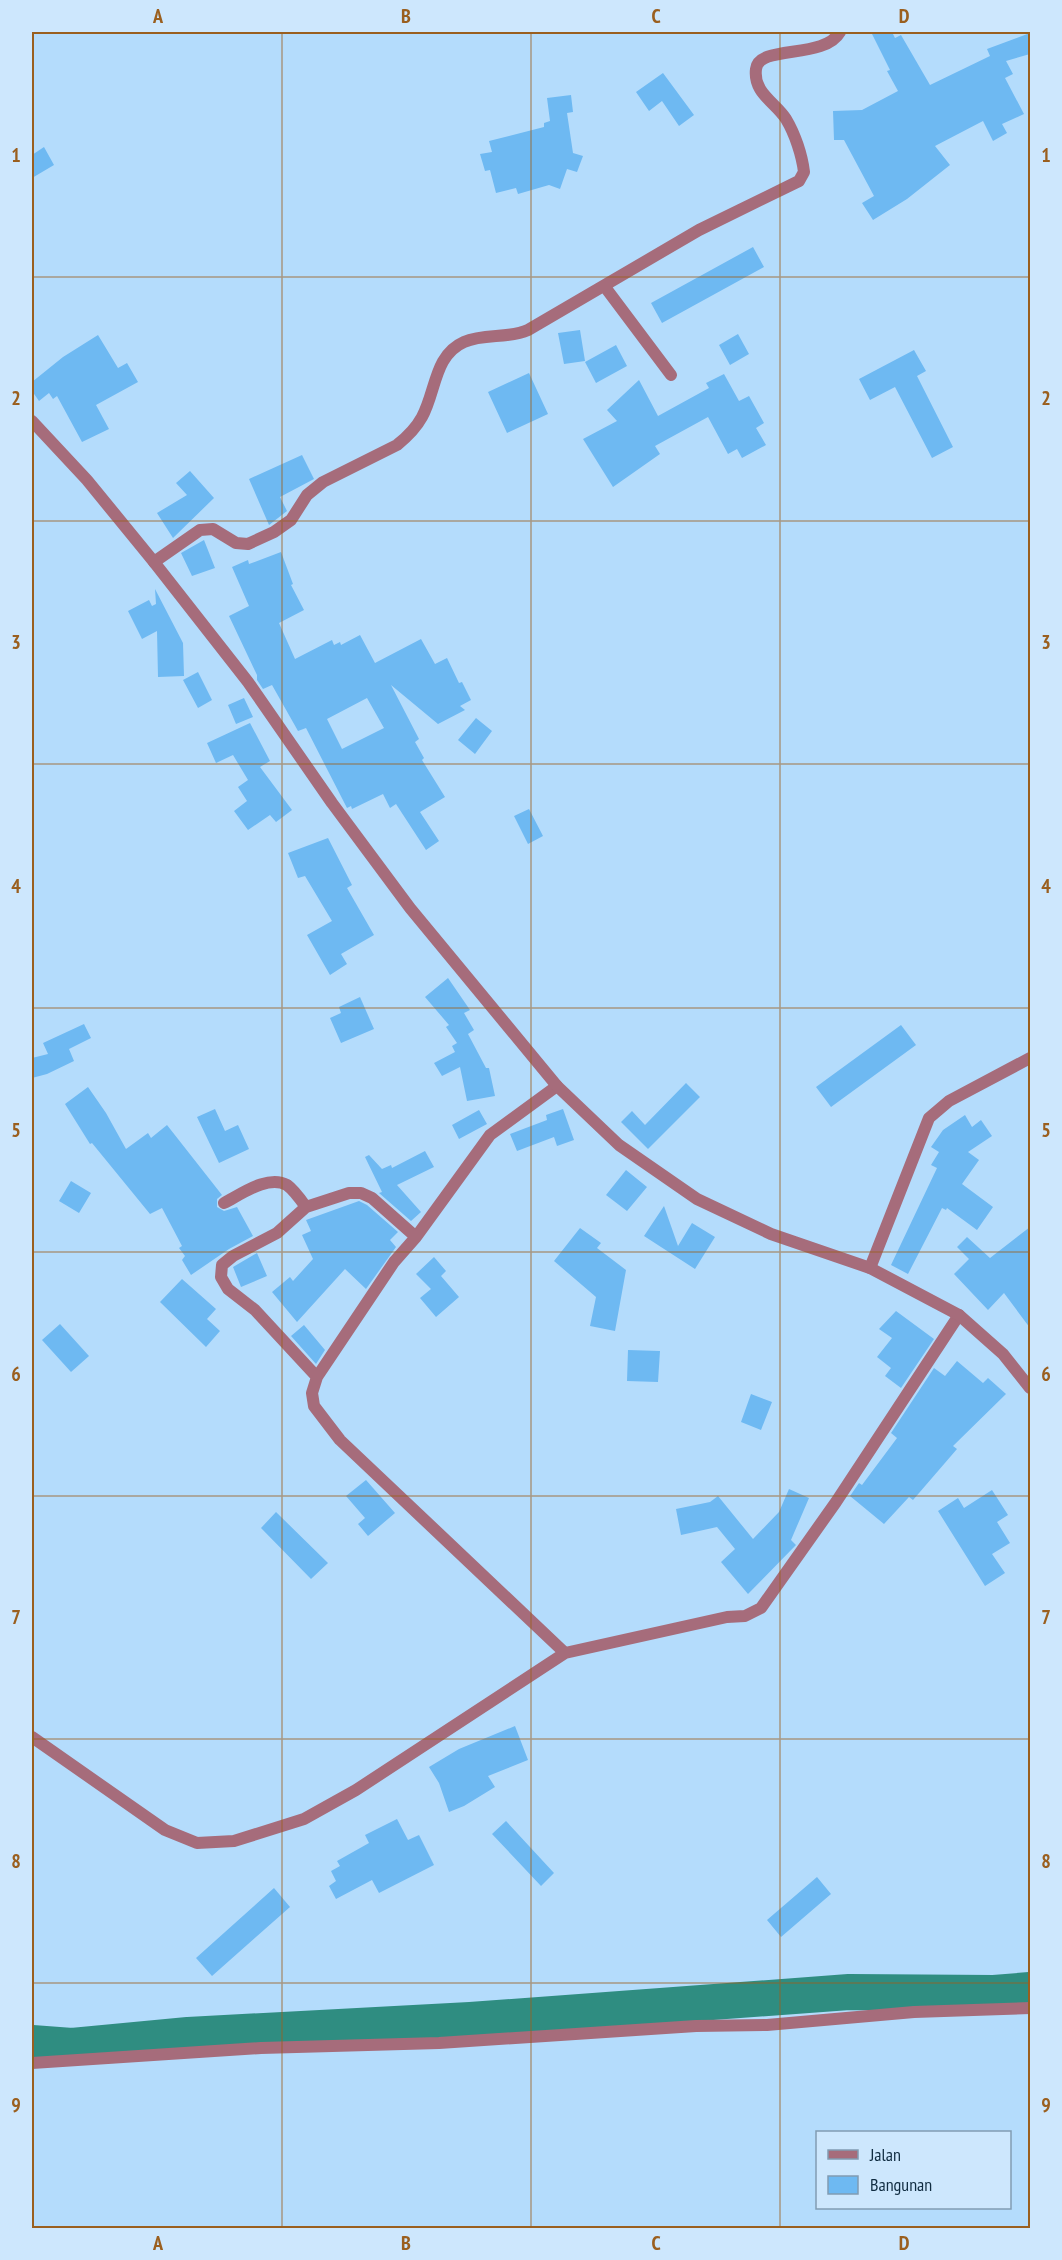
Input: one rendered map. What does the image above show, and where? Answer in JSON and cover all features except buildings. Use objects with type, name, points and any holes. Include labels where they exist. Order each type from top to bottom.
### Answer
[{"type":"street","points":[[154,562],[200,530],[213,529],[236,543],[248,544],[282,527],[312,490],[397,445],[408,436],[421,420],[440,367],[454,348],[477,339],[520,334],[605,287],[699,230],[803,177],[804,167],[794,136],[783,115],[767,101],[760,89],[756,68],[760,60],[770,56],[824,46],[840,32]]},
{"type":"street","points":[[605,287],[671,375]]},
{"type":"street","points":[[32,421],[87,480],[248,681],[332,803],[410,908],[556,1086],[619,1145],[697,1199],[771,1234],[870,1268],[959,1315],[1003,1354],[1030,1388]]},
{"type":"street","points":[[870,1268],[929,1118],[949,1101],[1030,1058]]},
{"type":"street","points":[[556,1086],[490,1135],[417,1237],[394,1262],[317,1377],[312,1393],[314,1406],[340,1440],[565,1653]]},
{"type":"street","points":[[224,1203],[264,1184],[278,1183],[287,1185],[306,1207]]},
{"type":"street","points":[[317,1377],[255,1310],[228,1289],[221,1277],[222,1265],[233,1256],[276,1233],[306,1207],[334,1196],[361,1193],[372,1198],[417,1237]]},
{"type":"street","points":[[32,1737],[165,1830],[197,1843],[234,1841],[304,1819],[356,1790],[565,1653],[727,1617],[744,1616],[761,1608],[836,1502],[959,1315]]},
{"type":"street","points":[[32,2064],[261,2048],[439,2043],[696,2026],[767,2025],[914,2012],[1030,2008]]},
{"type":"waterway","points":[[32,2043],[72,2046],[188,2035],[470,2020],[849,1992],[994,1993],[1030,1990]]}]
